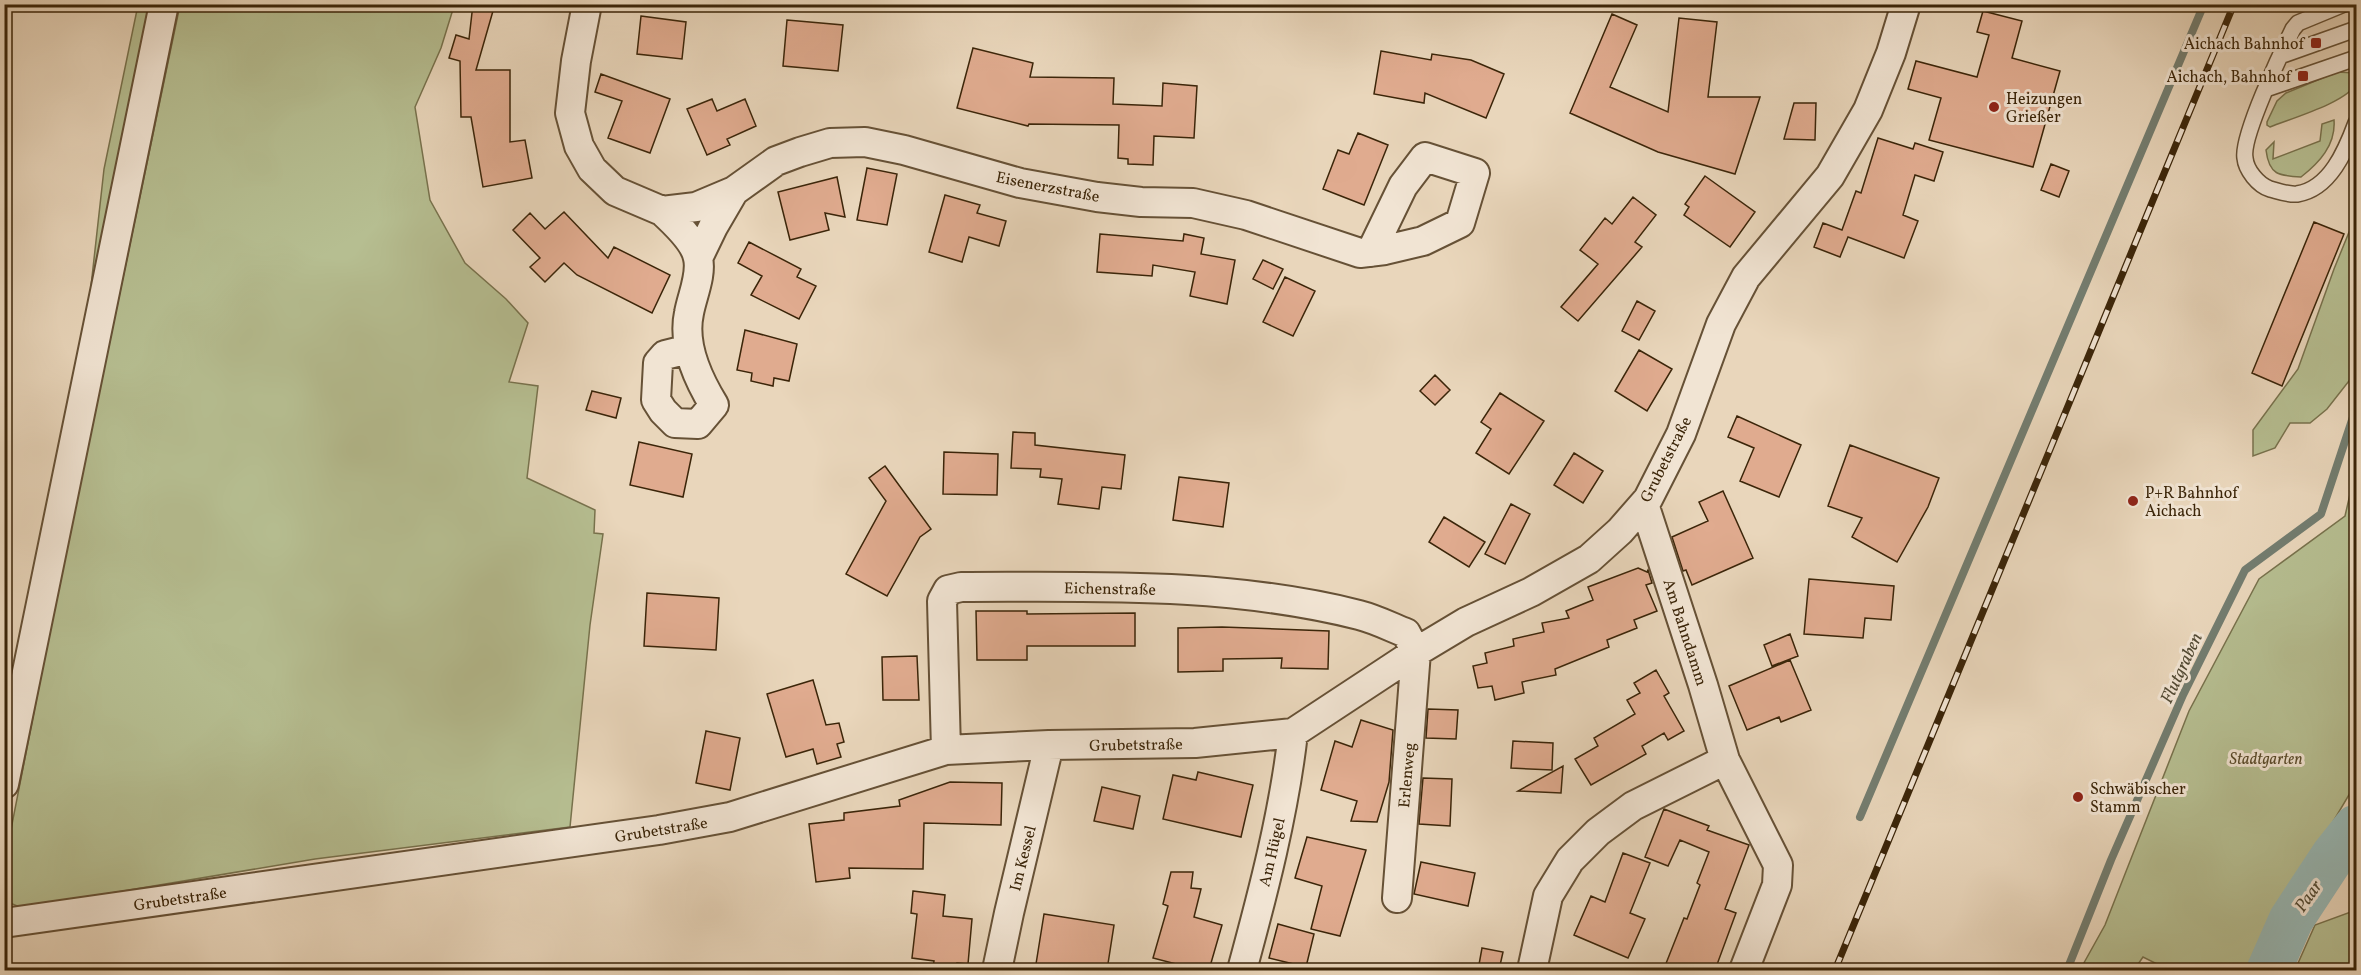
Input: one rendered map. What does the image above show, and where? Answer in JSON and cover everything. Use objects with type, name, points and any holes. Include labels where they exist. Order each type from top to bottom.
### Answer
[{"type":"street","points":[[4,784],[164,4]]},
{"type":"street","name":"Eisenerzstraße","points":[[587,4],[576,61],[570,113],[579,146],[592,169],[615,191],[662,211],[683,232],[698,258]]},
{"type":"street","name":"Grubetstraße","points":[[4,924],[718,820],[946,750],[1049,745],[1195,743],[1293,733],[1466,622],[1531,592],[1589,559],[1644,504],[1681,434],[1721,324],[1741,286],[1753,267],[1830,176],[1868,110],[1891,53],[1906,4]]},
{"type":"street","name":"Eisenerzstraße","points":[[662,211],[696,207],[734,191],[776,161],[830,143],[865,142],[904,150],[1020,183],[1097,197],[1141,202],[1193,203],[1246,215],[1360,253],[1371,252]]},
{"type":"street","name":"Eisenerzstraße","points":[[690,349],[688,316],[697,279],[698,258],[734,191]]},
{"type":"street","name":"Am Bahndamm","points":[[1644,504],[1725,760],[1778,865],[1777,885],[1744,970]]},
{"type":"street","name":"Eichenstraße","points":[[946,750],[942,601],[948,590],[961,587],[1119,586],[1198,590],[1287,601],[1361,615],[1406,633],[1416,652]]},
{"type":"street","name":"Erlenweg","points":[[1397,898],[1416,652]]},
{"type":"street","name":"Am Hügel","points":[[1242,970],[1280,816],[1289,771],[1293,733]]},
{"type":"street","name":"Im Kessel","points":[[997,970],[1049,745]]},
{"type":"street","points":[[1532,970],[1548,897],[1569,860],[1598,832],[1633,806],[1725,760]]},
{"type":"lane","points":[[2344,4],[2298,23],[2280,56],[2246,144],[2244,157],[2249,171],[2264,187],[2281,192],[2296,194],[2312,189],[2328,176],[2346,149],[2356,123]]},
{"type":"lane","points":[[2280,56],[2356,29]]},
{"type":"lane","points":[[2266,89],[2356,58]]},
{"type":"green space","points":[[138,5],[154,5],[86,331],[104,169]]},
{"type":"green space","points":[[180,5],[454,6],[441,48],[415,107],[430,200],[465,263],[506,299],[528,323],[509,382],[538,386],[527,478],[595,510],[594,533],[603,534],[590,625],[570,827],[315,859],[22,908],[5,901],[5,860],[60,579]]},
{"type":"green space","points":[[2337,72],[2356,73],[2356,83],[2342,97],[2304,115],[2270,127],[2267,125],[2277,101],[2286,93]]},
{"type":"green space","points":[[2334,120],[2332,137],[2325,153],[2301,177],[2281,175],[2273,169],[2267,158],[2266,150],[2274,142],[2273,159],[2320,141],[2322,124]]},
{"type":"green space","points":[[2356,215],[2356,372],[2327,409],[2310,423],[2290,423],[2275,448],[2253,456],[2253,430],[2298,369]]},
{"type":"green space","name":"Stadtgarten","points":[[2356,468],[2356,783],[2250,970],[2169,970],[2143,957],[2134,970],[2080,970],[2105,925],[2189,711],[2259,579],[2345,516]]},
{"type":"green space","points":[[2356,910],[2356,970],[2295,970],[2315,925]]},
{"type":"building","points":[[473,4],[495,4],[476,70],[510,70],[510,142],[525,140],[532,178],[483,187],[471,117],[461,117],[460,61],[449,58],[456,35],[469,39]]},
{"type":"building","name":"Heizungen Grießer","points":[[1983,11],[2022,21],[2012,58],[2060,71],[2033,167],[1929,140],[1941,98],[1908,89],[1916,61],[1977,77],[1989,35],[1977,32]]},
{"type":"building","points":[[1612,14],[1637,25],[1610,87],[1668,112],[1679,18],[1717,22],[1708,97],[1760,97],[1735,174],[1658,152],[1570,113]]},
{"type":"building","points":[[641,16],[686,22],[682,59],[637,54]]},
{"type":"building","points":[[787,20],[843,25],[838,71],[783,66]]},
{"type":"building","points":[[973,48],[1033,63],[1030,77],[1114,78],[1113,104],[1162,106],[1163,83],[1197,86],[1194,138],[1154,136],[1153,165],[1128,164],[1128,159],[1118,158],[1119,125],[1029,124],[1028,126],[957,108]]},
{"type":"building","points":[[1381,51],[1431,60],[1432,54],[1471,60],[1504,74],[1486,118],[1425,93],[1424,103],[1374,94]]},
{"type":"building","points":[[601,74],[670,99],[650,153],[608,138],[622,101],[595,92]]},
{"type":"building","points":[[712,99],[717,111],[745,99],[756,126],[727,139],[730,145],[707,155],[687,109]]},
{"type":"building","points":[[1794,103],[1816,103],[1815,140],[1784,139]]},
{"type":"building","points":[[1358,133],[1388,145],[1364,205],[1323,189],[1338,150],[1349,154]]},
{"type":"building","points":[[1878,138],[1913,149],[1915,143],[1943,152],[1934,181],[1915,175],[1903,215],[1918,221],[1904,258],[1848,237],[1840,257],[1814,247],[1823,223],[1842,230],[1856,191],[1861,193]]},
{"type":"building","points":[[2051,164],[2069,171],[2059,197],[2041,190]]},
{"type":"building","points":[[867,168],[897,174],[887,225],[857,220]]},
{"type":"building","points":[[1705,176],[1755,212],[1730,247],[1684,215],[1689,207],[1685,204]]},
{"type":"building","points":[[837,177],[845,217],[825,213],[829,230],[790,240],[778,192]]},
{"type":"building","points":[[945,195],[980,205],[977,213],[1006,221],[999,246],[969,237],[962,262],[929,252]]},
{"type":"building","points":[[1633,197],[1656,215],[1635,242],[1642,247],[1578,321],[1561,307],[1598,264],[1580,250],[1605,218],[1612,224]]},
{"type":"building","points":[[564,212],[608,258],[614,247],[670,275],[652,313],[577,275],[564,263],[545,282],[530,267],[540,258],[513,230],[530,213],[545,229]]},
{"type":"building","points":[[2314,222],[2344,234],[2282,386],[2252,373]]},
{"type":"building","points":[[1100,234],[1183,241],[1184,234],[1204,238],[1201,254],[1235,260],[1227,304],[1190,296],[1195,272],[1153,265],[1152,276],[1097,272]]},
{"type":"building","points":[[749,242],[801,269],[797,277],[816,286],[799,319],[751,295],[762,276],[738,263]]},
{"type":"building","points":[[1263,260],[1283,269],[1273,289],[1253,279]]},
{"type":"building","points":[[1285,277],[1315,291],[1293,336],[1263,322]]},
{"type":"building","points":[[1637,301],[1655,311],[1639,340],[1622,331]]},
{"type":"building","points":[[745,330],[797,344],[789,381],[774,378],[773,386],[751,381],[752,373],[737,370]]},
{"type":"building","points":[[1639,350],[1672,369],[1647,411],[1615,391]]},
{"type":"building","points":[[1435,375],[1450,390],[1435,405],[1420,391]]},
{"type":"building","points":[[592,391],[621,398],[616,418],[586,410]]},
{"type":"building","points":[[1500,393],[1544,421],[1509,474],[1476,453],[1491,429],[1481,422]]},
{"type":"building","points":[[1737,416],[1801,445],[1779,497],[1740,481],[1754,448],[1728,437]]},
{"type":"building","points":[[1013,432],[1035,433],[1035,445],[1125,455],[1121,489],[1102,487],[1099,509],[1058,504],[1062,479],[1040,477],[1041,469],[1011,468]]},
{"type":"building","points":[[639,442],[692,454],[683,497],[630,485]]},
{"type":"building","points":[[1850,445],[1939,478],[1928,507],[1897,562],[1852,537],[1862,518],[1828,506]]},
{"type":"building","points":[[944,452],[998,454],[997,495],[943,494]]},
{"type":"building","points":[[1574,453],[1603,471],[1583,503],[1554,485]]},
{"type":"building","points":[[885,466],[931,529],[920,537],[887,596],[846,574],[886,501],[869,478]]},
{"type":"building","points":[[1179,477],[1229,483],[1223,527],[1173,520]]},
{"type":"building","points":[[1723,491],[1753,558],[1692,585],[1686,570],[1683,571],[1672,537],[1708,521],[1699,502]]},
{"type":"building","points":[[1511,504],[1530,514],[1505,564],[1485,554]]},
{"type":"building","points":[[1444,517],[1485,542],[1469,567],[1429,542]]},
{"type":"building","points":[[1638,568],[1647,572],[1648,570],[1652,583],[1646,585],[1657,611],[1634,620],[1637,628],[1607,640],[1609,647],[1555,669],[1556,675],[1522,682],[1524,693],[1495,700],[1492,686],[1478,688],[1473,666],[1487,663],[1485,653],[1514,646],[1513,639],[1544,632],[1542,623],[1569,618],[1566,611],[1593,600],[1588,587]]},
{"type":"building","points":[[1809,579],[1894,586],[1891,620],[1865,618],[1863,638],[1804,634]]},
{"type":"building","points":[[647,593],[719,598],[716,650],[644,646]]},
{"type":"building","points":[[976,611],[1027,611],[1027,614],[1135,613],[1135,646],[1027,646],[1027,660],[977,660]]},
{"type":"building","points":[[1222,627],[1329,631],[1328,669],[1281,668],[1282,658],[1223,659],[1223,671],[1178,672],[1178,628]]},
{"type":"building","points":[[1790,634],[1798,656],[1772,666],[1764,645]]},
{"type":"building","points":[[917,656],[919,700],[883,700],[882,657]]},
{"type":"building","points":[[1790,660],[1811,710],[1781,722],[1779,717],[1747,730],[1729,686]]},
{"type":"building","points":[[1656,670],[1669,693],[1664,696],[1684,731],[1668,740],[1664,733],[1642,746],[1646,754],[1591,785],[1575,759],[1598,746],[1594,738],[1635,714],[1627,700],[1640,693],[1634,683]]},
{"type":"building","points":[[813,680],[826,725],[839,723],[844,742],[837,744],[841,757],[817,764],[813,749],[786,757],[767,694]]},
{"type":"building","points":[[1428,709],[1458,710],[1456,739],[1426,738]]},
{"type":"building","points":[[1361,720],[1393,730],[1389,782],[1377,822],[1351,821],[1357,801],[1321,790],[1335,741],[1352,747]]},
{"type":"building","points":[[706,731],[740,738],[730,790],[696,783]]},
{"type":"building","points":[[1513,741],[1553,743],[1552,770],[1511,768]]},
{"type":"building","points":[[1563,766],[1561,793],[1518,791]]},
{"type":"building","points":[[1198,772],[1253,785],[1241,837],[1163,819],[1173,775],[1196,780]]},
{"type":"building","points":[[1423,778],[1452,779],[1450,826],[1419,824]]},
{"type":"building","points":[[950,782],[1002,783],[1001,825],[924,823],[923,869],[849,868],[850,878],[816,882],[809,824],[844,820],[844,813],[900,806],[899,800]]},
{"type":"building","points":[[1102,787],[1140,796],[1133,829],[1094,821]]},
{"type":"building","points":[[1664,809],[1709,826],[1707,830],[1749,845],[1725,909],[1736,913],[1715,970],[1678,970],[1665,966],[1684,918],[1687,919],[1709,852],[1680,840],[1668,866],[1645,857]]},
{"type":"building","points":[[1307,837],[1366,850],[1340,936],[1311,929],[1322,886],[1295,878]]},
{"type":"building","points":[[1623,853],[1650,863],[1630,913],[1645,919],[1628,958],[1574,935],[1591,896],[1605,902]]},
{"type":"building","points":[[1421,862],[1475,873],[1468,906],[1414,894]]},
{"type":"building","points":[[1171,872],[1193,872],[1191,888],[1201,889],[1194,917],[1222,925],[1209,970],[1199,970],[1153,958],[1168,906],[1163,904]]},
{"type":"building","points":[[913,891],[945,895],[943,916],[972,919],[968,964],[957,963],[956,969],[933,967],[934,961],[912,958],[917,914],[911,913]]},
{"type":"building","points":[[1044,914],[1114,925],[1107,970],[1075,970],[1036,964]]},
{"type":"building","points":[[1278,924],[1314,934],[1306,967],[1269,958]]},
{"type":"building","points":[[1482,948],[1503,952],[1499,970],[1478,970]]},
{"type":"waterway","points":[[1860,817],[2204,4]]},
{"type":"waterway","name":"Flutgraben","points":[[2067,970],[2111,860],[2183,695],[2245,570],[2321,514],[2356,408]]},
{"type":"waterway","name":"Paar","points":[[2269,970],[2291,920],[2333,856],[2356,827]]},
{"type":"railway","points":[[1835,970],[2234,4]]},
{"type":"place","name":"Aichach Bahnhof","points":[[2316,43]]},
{"type":"place","name":"Aichach, Bahnhof","points":[[2303,76]]},
{"type":"place","name":"Heizungen Grießer","points":[[1994,107]]},
{"type":"place","name":"P+R Bahnhof Aichach","points":[[2133,501]]},
{"type":"place","name":"Schwäbischer Stamm","points":[[2078,797]]}]
